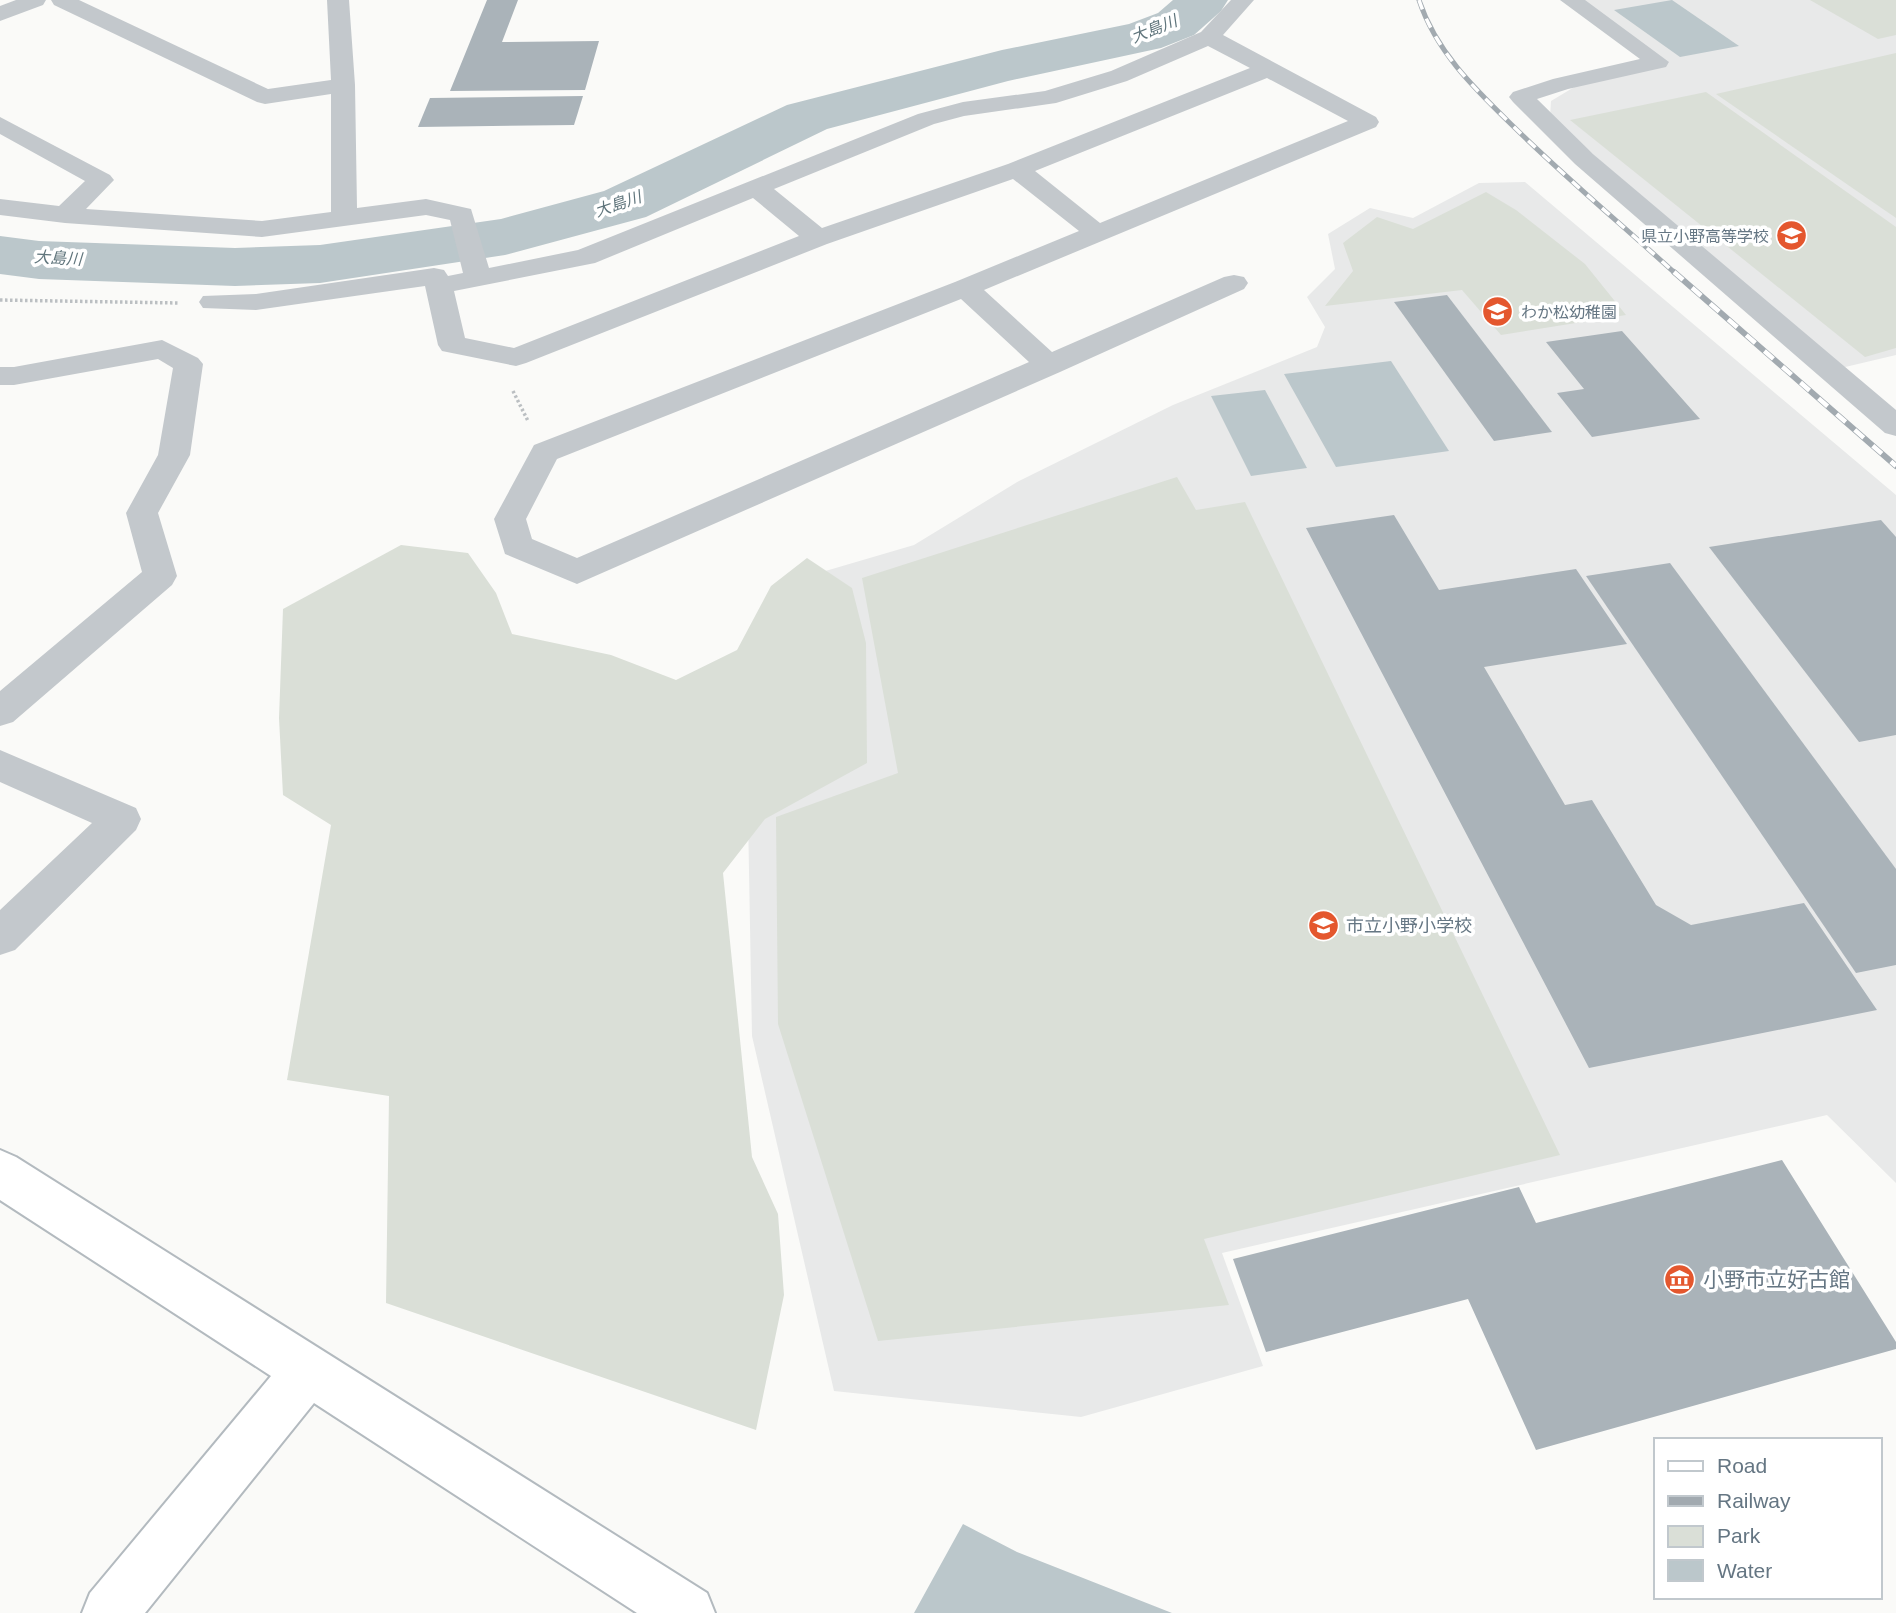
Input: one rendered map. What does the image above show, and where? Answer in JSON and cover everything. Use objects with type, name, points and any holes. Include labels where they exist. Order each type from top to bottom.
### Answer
[{"type":"street","points":[[0,14],[35,0]]},
{"type":"street","points":[[62,0],[265,97],[343,85]]},
{"type":"street","points":[[338,0],[343,85],[344,218]]},
{"type":"street","points":[[439,286],[585,257],[758,189],[880,135],[926,118],[963,109],[1048,98],[1119,76],[1209,37],[1243,0]]},
{"type":"street","points":[[1571,0],[1658,62],[1561,84],[1521,97],[1584,159],[1896,426]]},
{"type":"street","points":[[1209,37],[1367,122],[965,288],[545,452],[510,519],[517,546],[577,572],[1234,283]]},
{"type":"street","points":[[213,302],[256,302],[434,276],[439,286],[452,345],[516,357],[818,238],[1017,169],[1269,69]]},
{"type":"street","points":[[0,124],[101,180],[65,215]]},
{"type":"street","points":[[1017,169],[1097,233]]},
{"type":"street","points":[[758,189],[818,238]]},
{"type":"street","points":[[0,207],[65,215],[262,229],[426,207],[461,215],[478,277]]},
{"type":"street","points":[[965,288],[1049,366]]},
{"type":"street","points":[[0,376],[14,376],[162,349],[188,364],[174,455],[142,513],[160,576],[0,712]]},
{"type":"street","points":[[0,765],[122,819],[0,937]]},
{"type":"street","points":[[0,1173],[687,1613]]},
{"type":"street","points":[[110,1613],[307,1372]]},
{"type":"path","points":[[0,300],[160,304],[213,302]]},
{"type":"shaded area","name":"県立小野高等学校","points":[[1579,0],[1896,0],[1896,355],[1841,368],[1550,117],[1551,101],[1576,86],[1669,63]]},
{"type":"shaded area","name":"市立小野小学校","points":[[1525,182],[1896,495],[1896,1183],[1827,1115],[1222,1253],[1263,1366],[1081,1417],[834,1391],[752,1036],[748,816],[822,572],[914,545],[1019,481],[1173,405],[1317,347],[1325,327],[1307,297],[1335,269],[1328,234],[1370,208],[1413,218],[1479,183]]},
{"type":"green space","points":[[1810,0],[1896,0],[1896,35],[1878,39]]},
{"type":"green space","points":[[1896,53],[1896,218],[1716,94]]},
{"type":"green space","points":[[1706,92],[1896,227],[1896,348],[1865,357],[1570,120]]},
{"type":"green space","points":[[1486,192],[1516,210],[1585,264],[1626,315],[1501,335],[1462,290],[1325,306],[1353,271],[1343,243],[1377,217],[1413,229]]},
{"type":"green space","points":[[1177,477],[1196,510],[1245,502],[1560,1155],[1204,1239],[1229,1305],[878,1341],[778,1024],[776,817],[898,773],[862,578]]},
{"type":"green space","points":[[401,545],[468,553],[496,593],[512,634],[611,655],[676,680],[737,650],[771,586],[807,558],[852,588],[866,643],[867,763],[765,819],[723,873],[752,1157],[778,1214],[784,1295],[756,1430],[386,1303],[389,1096],[287,1080],[331,825],[283,795],[279,718],[283,609]]},
{"type":"water","points":[[1672,0],[1739,46],[1680,57],[1614,10]]},
{"type":"water","points":[[1391,361],[1449,451],[1336,467],[1284,374]]},
{"type":"water","points":[[1265,390],[1307,468],[1251,476],[1211,396]]},
{"type":"water","points":[[963,1524],[1017,1552],[1172,1613],[914,1613]]},
{"type":"building","points":[[487,0],[518,0],[502,42],[599,41],[585,90],[450,91]]},
{"type":"building","points":[[583,96],[574,125],[418,127],[430,98]]},
{"type":"building","points":[[1447,295],[1552,432],[1494,441],[1394,302]]},
{"type":"building","points":[[1622,331],[1700,419],[1592,437],[1557,393],[1584,389],[1546,342]]},
{"type":"building","points":[[1394,515],[1439,590],[1576,569],[1627,644],[1484,667],[1565,805],[1592,800],[1656,905],[1691,925],[1804,903],[1877,1010],[1589,1068],[1306,528]]},
{"type":"building","points":[[1881,520],[1896,537],[1896,735],[1859,742],[1709,547]]},
{"type":"building","points":[[1670,563],[1896,869],[1896,965],[1856,973],[1586,576]]},
{"type":"building","points":[[1782,1160],[1896,1342],[1896,1349],[1536,1450],[1468,1299],[1266,1352],[1233,1259],[1519,1187],[1536,1223]]},
{"type":"waterway","name":"大島川","points":[[0,255],[39,260],[235,267],[320,264],[505,237],[625,204],[807,117],[1002,66],[1143,37],[1176,24],[1203,0]]},
{"type":"railway","points":[[1419,0],[1426,19],[1446,53],[1471,84],[1554,165],[1676,274]]},
{"type":"railway","points":[[1674,272],[1896,466]]},
{"type":"place","name":"県立小野高等学校","points":[[1792,236]]},
{"type":"place","name":"わか松幼稚園","points":[[1498,312]]},
{"type":"place","name":"市立小野小学校","points":[[1323,926]]},
{"type":"place","name":"小野市立好古館","points":[[1680,1279]]}]
